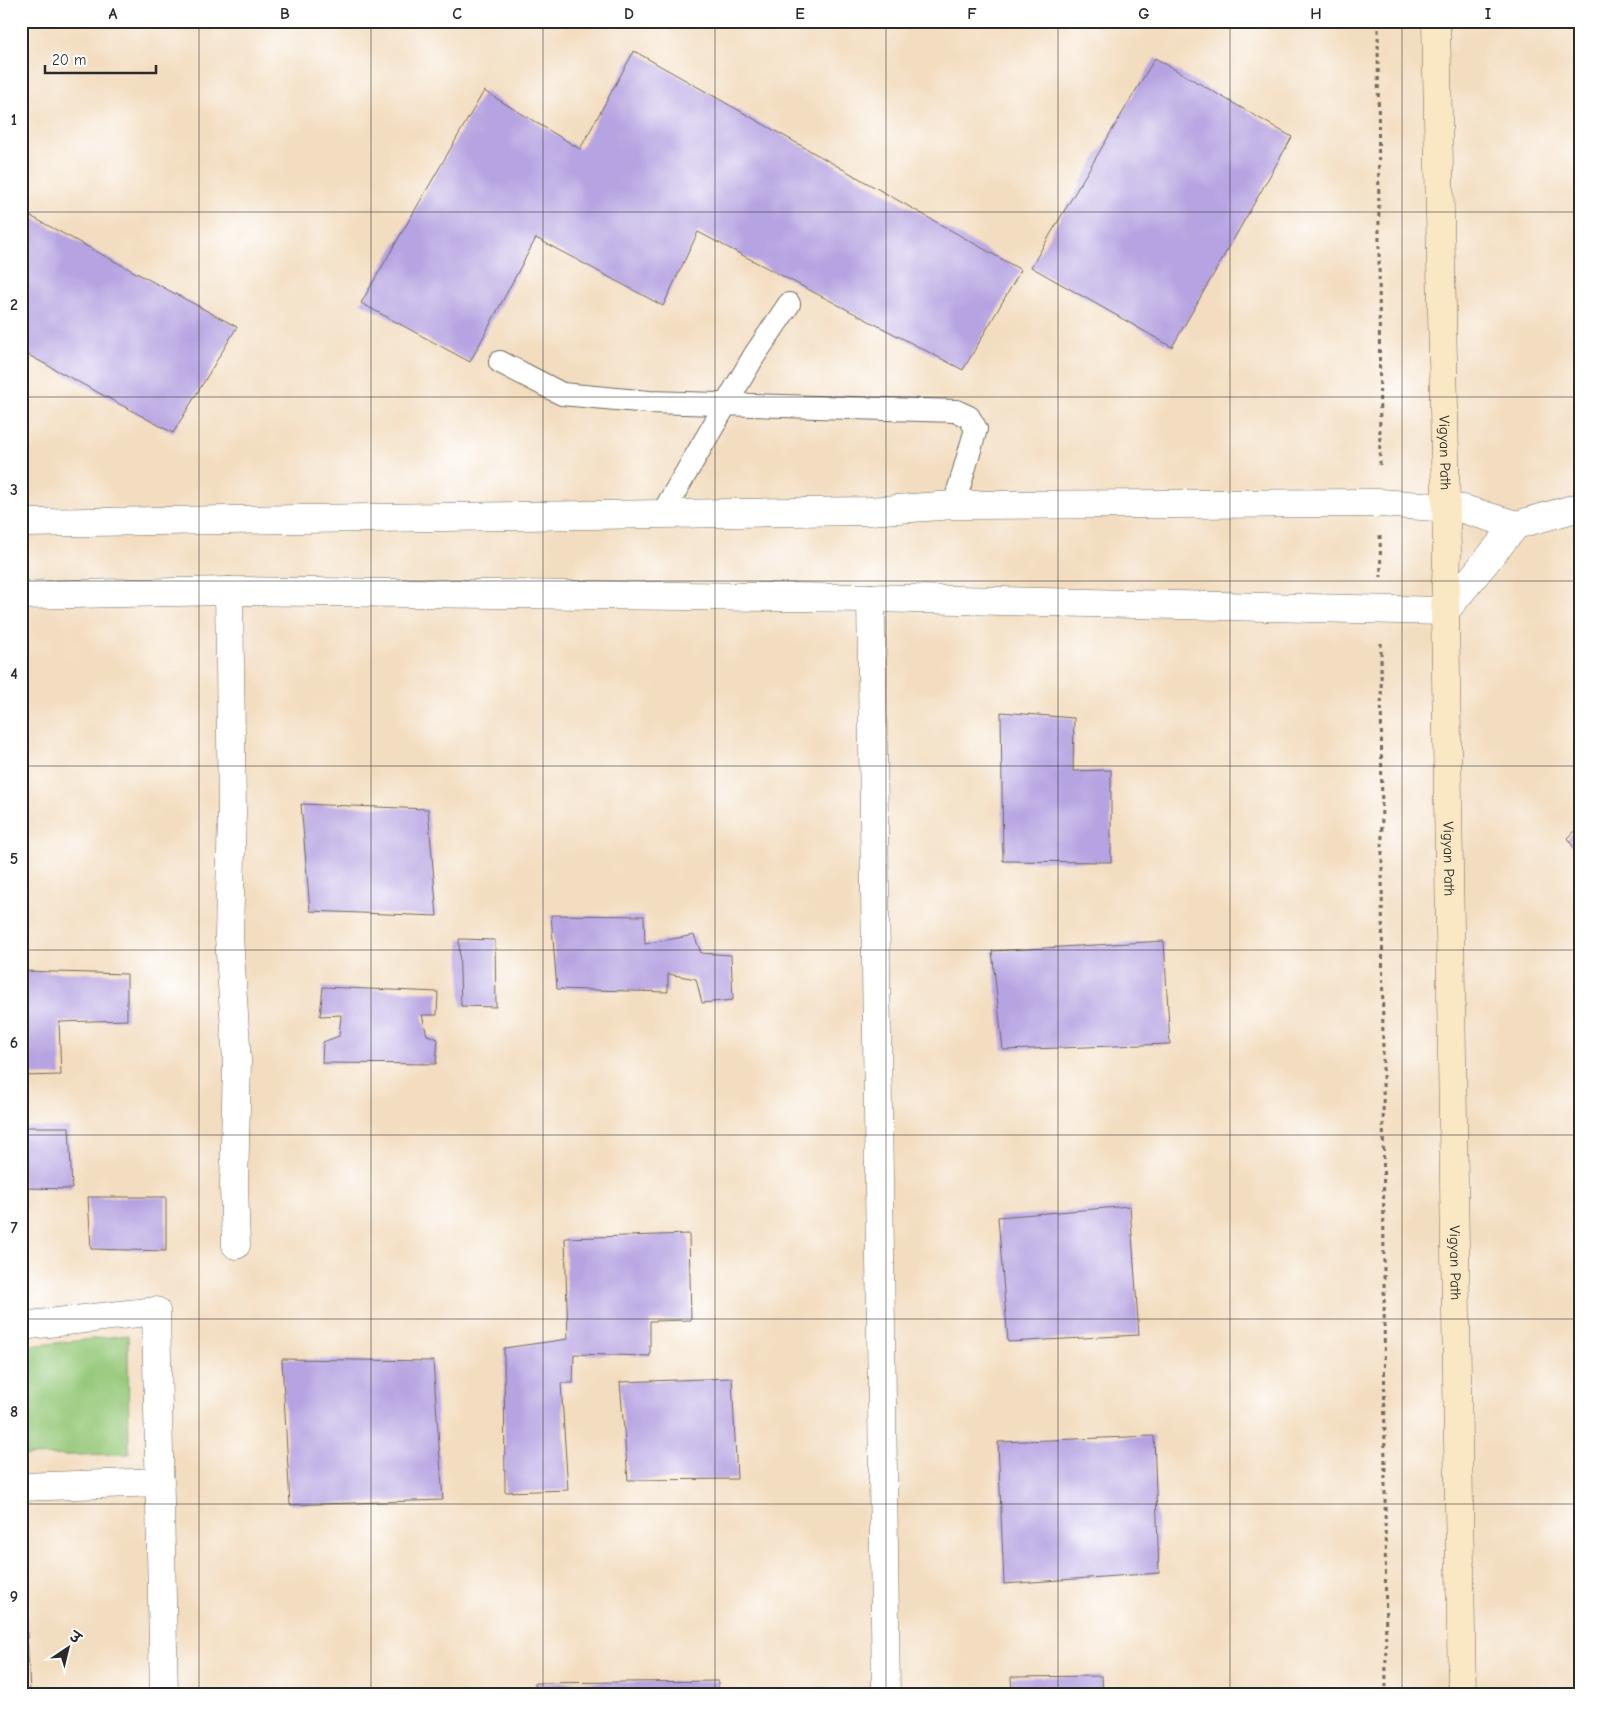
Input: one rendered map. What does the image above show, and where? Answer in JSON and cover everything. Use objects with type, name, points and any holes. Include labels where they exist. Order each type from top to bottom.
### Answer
[{"type":"main road","name":"Vigyan Path","points":[[1436,21],[1447,554],[1445,611],[1462,1695]]},
{"type":"street","points":[[21,523],[869,511],[954,505],[1380,503],[1463,509],[1516,525],[1580,507]]},
{"type":"street","points":[[21,594],[229,591],[870,598],[1445,611],[1516,525]]},
{"type":"street","points":[[229,591],[232,811],[229,937],[237,1061],[234,1187],[236,1245]]},
{"type":"street","points":[[870,598],[886,1695]]},
{"type":"street","points":[[21,1326],[156,1311],[164,1695]]},
{"type":"street","points":[[21,1486],[160,1482]]},
{"type":"lane","points":[[662,514],[754,356],[789,304]]},
{"type":"lane","points":[[500,362],[562,394],[649,402],[956,411],[969,417],[976,429],[954,505]]},
{"type":"path","points":[[1378,21],[1386,1695]]},
{"type":"green space","points":[[128,1335],[129,1454],[21,1456],[21,1347]]},
{"type":"building","points":[[634,51],[1021,270],[963,370],[698,232],[663,306],[536,238],[470,362],[361,303],[484,91],[580,149]]},
{"type":"building","points":[[1155,58],[1292,137],[1172,347],[1031,267]]},
{"type":"building","points":[[21,211],[237,327],[173,433],[21,351]]},
{"type":"building","points":[[1001,712],[1074,718],[1073,771],[1111,770],[1111,862],[1003,861]]},
{"type":"building","points":[[301,804],[428,809],[437,916],[310,911]]},
{"type":"building","points":[[1580,826],[1580,860],[1568,838]]},
{"type":"building","points":[[551,915],[644,916],[645,944],[694,935],[701,953],[731,955],[733,1000],[702,1003],[696,979],[668,974],[668,992],[557,989]]},
{"type":"building","points":[[459,939],[495,940],[496,1007],[461,1006]]},
{"type":"building","points":[[1164,941],[1170,1044],[1003,1050],[992,951]]},
{"type":"building","points":[[21,971],[127,974],[127,1020],[59,1022],[61,1075],[21,1076]]},
{"type":"building","points":[[323,987],[438,992],[437,1015],[422,1015],[427,1035],[438,1039],[436,1064],[322,1063],[323,1042],[339,1036],[341,1015],[320,1016]]},
{"type":"building","points":[[21,1127],[69,1127],[72,1189],[24,1188],[21,1171]]},
{"type":"building","points":[[88,1197],[166,1197],[166,1251],[91,1249]]},
{"type":"building","points":[[1130,1206],[1139,1335],[1008,1342],[998,1217]]},
{"type":"building","points":[[689,1234],[691,1320],[650,1321],[650,1356],[574,1354],[573,1383],[561,1383],[568,1490],[505,1492],[504,1348],[568,1339],[565,1238]]},
{"type":"building","points":[[282,1359],[433,1361],[443,1500],[290,1505]]},
{"type":"building","points":[[732,1378],[737,1479],[628,1480],[620,1382]]},
{"type":"building","points":[[1154,1436],[1159,1573],[1004,1584],[998,1442]]},
{"type":"building","points":[[21,1617],[26,1617],[30,1692],[21,1692]]},
{"type":"building","points":[[1102,1676],[1103,1695],[1012,1695],[1011,1677]]},
{"type":"building","points":[[718,1681],[718,1695],[536,1695],[535,1683]]}]
